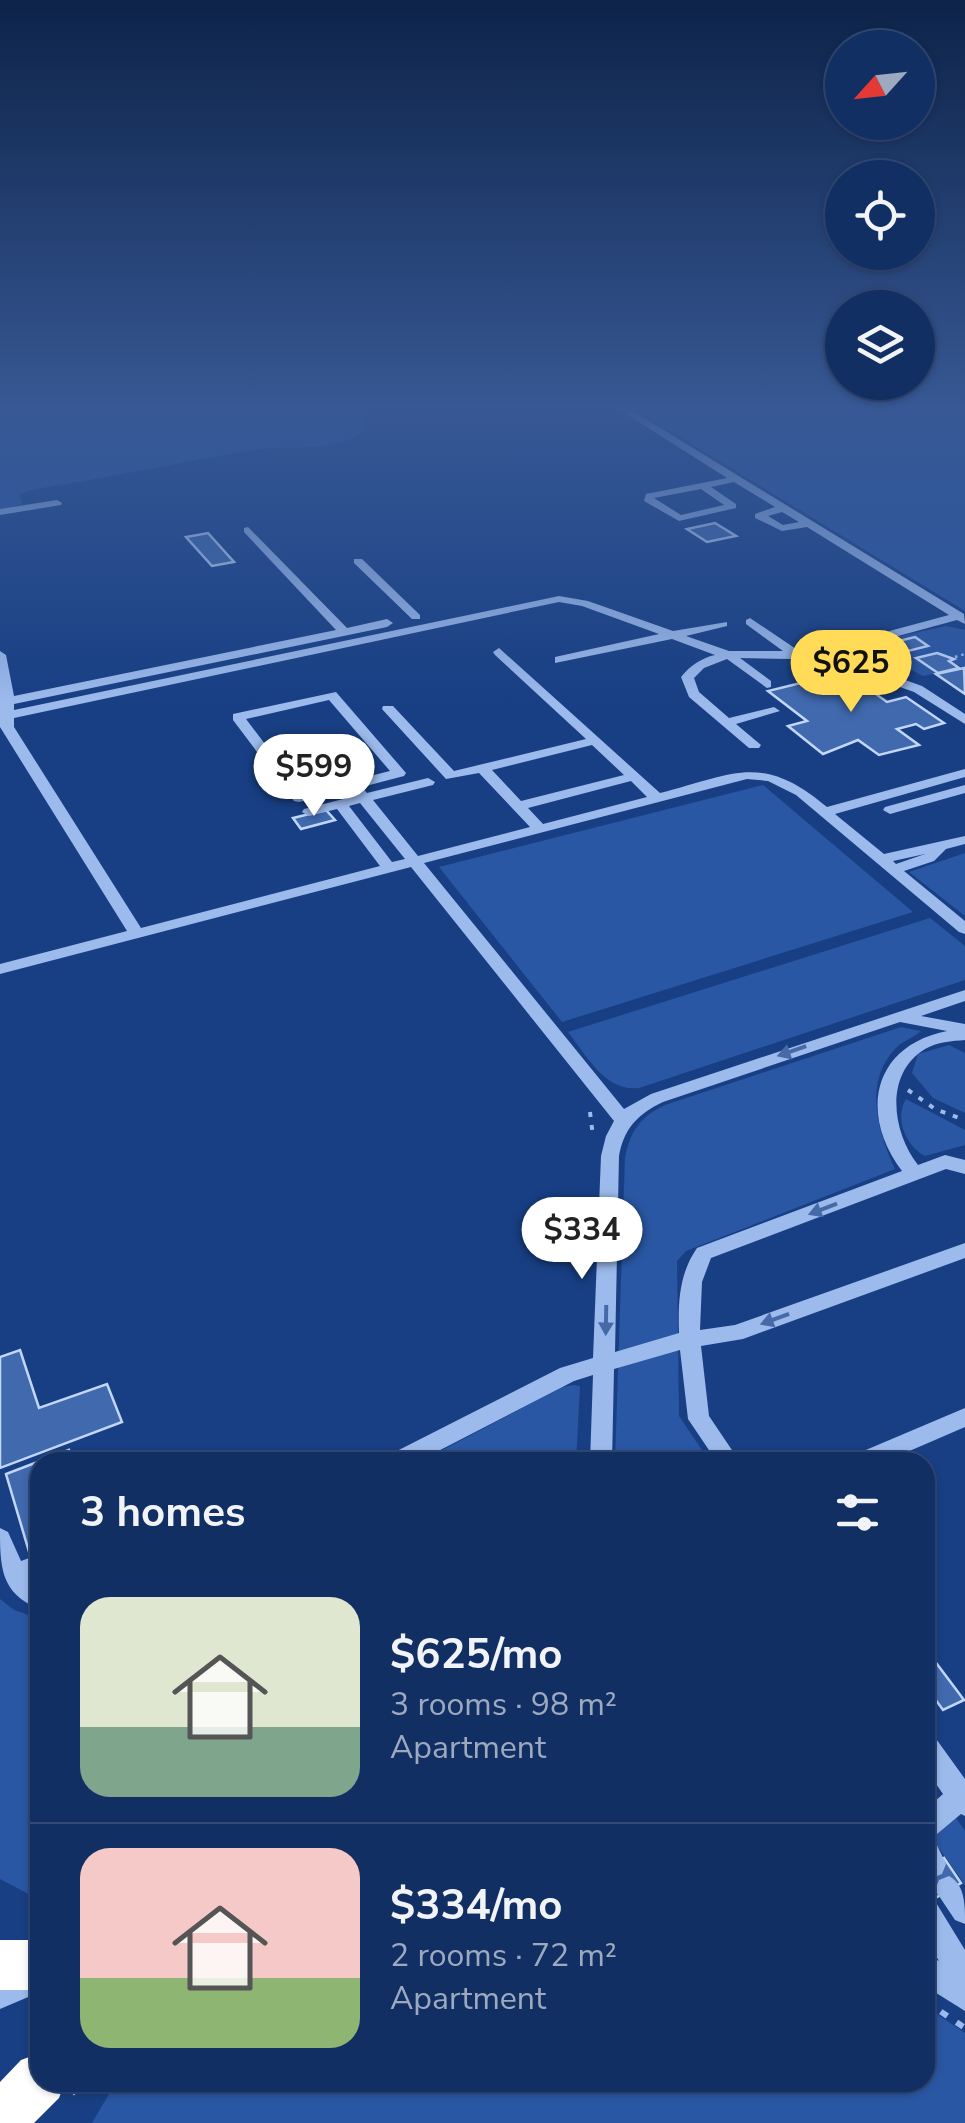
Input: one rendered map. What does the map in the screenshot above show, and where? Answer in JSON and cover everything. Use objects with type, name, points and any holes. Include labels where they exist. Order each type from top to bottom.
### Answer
[{"type":"highway","points":[[0,1965],[30,1966]]},
{"type":"highway","points":[[0,2120],[30,2089]]},
{"type":"street","points":[[0,512],[50,504]]},
{"type":"street","points":[[657,504],[679,518],[732,506],[729,504]]},
{"type":"street","points":[[775,504],[962,618]]},
{"type":"street","points":[[782,508],[759,516],[782,528],[808,524]]},
{"type":"street","points":[[248,530],[344,632]]},
{"type":"street","points":[[358,561],[416,617]]},
{"type":"street","points":[[4,709],[544,591]]},
{"type":"street","points":[[4,709],[559,600],[584,603],[730,656],[768,684]]},
{"type":"street","points":[[754,745],[693,694],[687,676],[705,663],[730,656],[759,651],[796,655],[962,618]]},
{"type":"street","points":[[750,622],[796,655]]},
{"type":"street","points":[[560,660],[723,624]]},
{"type":"street","points":[[830,648],[862,669],[918,688],[965,720]]},
{"type":"street","points":[[499,652],[657,798]]},
{"type":"street","points":[[0,655],[7,727],[137,934]]},
{"type":"street","points":[[309,812],[340,804],[358,792],[398,772],[332,696],[238,716],[298,797],[358,792],[428,782]]},
{"type":"street","points":[[388,709],[449,776],[594,740]]},
{"type":"street","points":[[727,722],[774,710]]},
{"type":"street","points":[[482,769],[540,828]]},
{"type":"street","points":[[826,812],[965,773]]},
{"type":"street","points":[[518,806],[634,776]]},
{"type":"street","points":[[0,970],[733,778],[759,776],[789,784],[965,928]]},
{"type":"street","points":[[890,810],[965,789]]},
{"type":"street","points":[[358,792],[622,1120]]},
{"type":"street","points":[[340,804],[390,868]]},
{"type":"street","points":[[888,864],[929,858],[939,848],[965,840]]},
{"type":"street","points":[[601,1452],[610,1156],[615,1131],[622,1120],[657,1098],[965,995]]},
{"type":"street","points":[[884,1019],[933,1020],[965,1032]]},
{"type":"street","points":[[914,1174],[896,1146],[886,1116],[887,1094],[909,1053],[919,1045],[965,1032]]},
{"type":"street","points":[[722,1452],[699,1419],[701,1339],[691,1270],[704,1253],[951,1161],[965,1167]]},
{"type":"street","points":[[417,1452],[556,1379],[760,1325],[965,1250]]},
{"type":"street","points":[[885,1452],[965,1417]]},
{"type":"street","points":[[0,1540],[15,1575],[30,1594]]},
{"type":"street","points":[[15,1575],[30,1569]]},
{"type":"street","points":[[935,1760],[963,1799],[935,1820]]},
{"type":"street","points":[[935,1928],[965,1977]]},
{"type":"street","points":[[935,1976],[965,1996]]},
{"type":"street","points":[[0,1994],[30,1982]]},
{"type":"street","points":[[0,2084],[30,2066]]},
{"type":"path","points":[[955,657],[965,654]]},
{"type":"path","points":[[894,1077],[917,1098],[965,1120]]},
{"type":"path","points":[[935,2008],[965,2028]]},
{"type":"shaded area","points":[[0,504],[22,504],[0,511]]},
{"type":"shaded area","points":[[790,504],[965,504],[965,611]]},
{"type":"shaded area","points":[[946,626],[965,630],[965,668],[949,661],[953,659],[948,655],[942,656],[938,673],[923,676],[902,665],[871,664],[852,651],[856,646]]},
{"type":"shaded area","points":[[763,785],[913,912],[562,1022],[439,867]]},
{"type":"shaded area","points":[[965,853],[965,916],[909,872]]},
{"type":"shaded area","points":[[930,918],[965,946],[965,980],[639,1088],[627,1088],[607,1078],[568,1032]]},
{"type":"shaded area","points":[[901,1027],[921,1031],[898,1046],[885,1062],[876,1092],[879,1124],[895,1169],[686,1251],[677,1261],[679,1416],[703,1452],[615,1452],[625,1158],[638,1126],[665,1105]]},
{"type":"shaded area","points":[[949,1045],[965,1053],[965,1113],[933,1098],[912,1073],[918,1054]]},
{"type":"shaded area","points":[[906,1099],[965,1130],[965,1145],[925,1156],[918,1152],[907,1139],[902,1123]]},
{"type":"shaded area","points":[[580,1386],[577,1452],[439,1452],[562,1387]]},
{"type":"shaded area","points":[[0,1599],[30,1616],[30,1895],[0,1879]]},
{"type":"shaded area","points":[[956,1818],[965,1831],[965,1885],[935,1843],[941,1828]]},
{"type":"shaded area","points":[[935,2013],[965,2033],[965,2123],[92,2123],[110,2092],[935,2092]]},
{"type":"building","points":[[715,523],[736,536],[707,542],[687,529]]},
{"type":"building","points":[[208,533],[234,562],[212,566],[186,537]]},
{"type":"building","points":[[915,637],[928,646],[908,651],[894,642]]},
{"type":"building","points":[[937,653],[954,659],[949,661],[959,668],[938,673],[916,658]]},
{"type":"building","points":[[964,668],[965,694],[936,674]]},
{"type":"building","points":[[845,672],[887,702],[906,697],[944,723],[924,729],[916,724],[897,729],[919,745],[879,755],[858,740],[823,754],[788,726],[807,721],[768,691]]},
{"type":"building","points":[[326,810],[335,820],[301,829],[293,818]]},
{"type":"building","points":[[20,1350],[39,1408],[107,1384],[122,1422],[42,1452],[30,1452],[30,1457],[0,1468],[0,1357]]},
{"type":"building","points":[[30,1465],[30,1555],[6,1474]]},
{"type":"building","points":[[935,1661],[964,1700],[943,1710],[935,1699]]},
{"type":"building","points":[[944,1858],[961,1883],[935,1898],[935,1863]]}]
